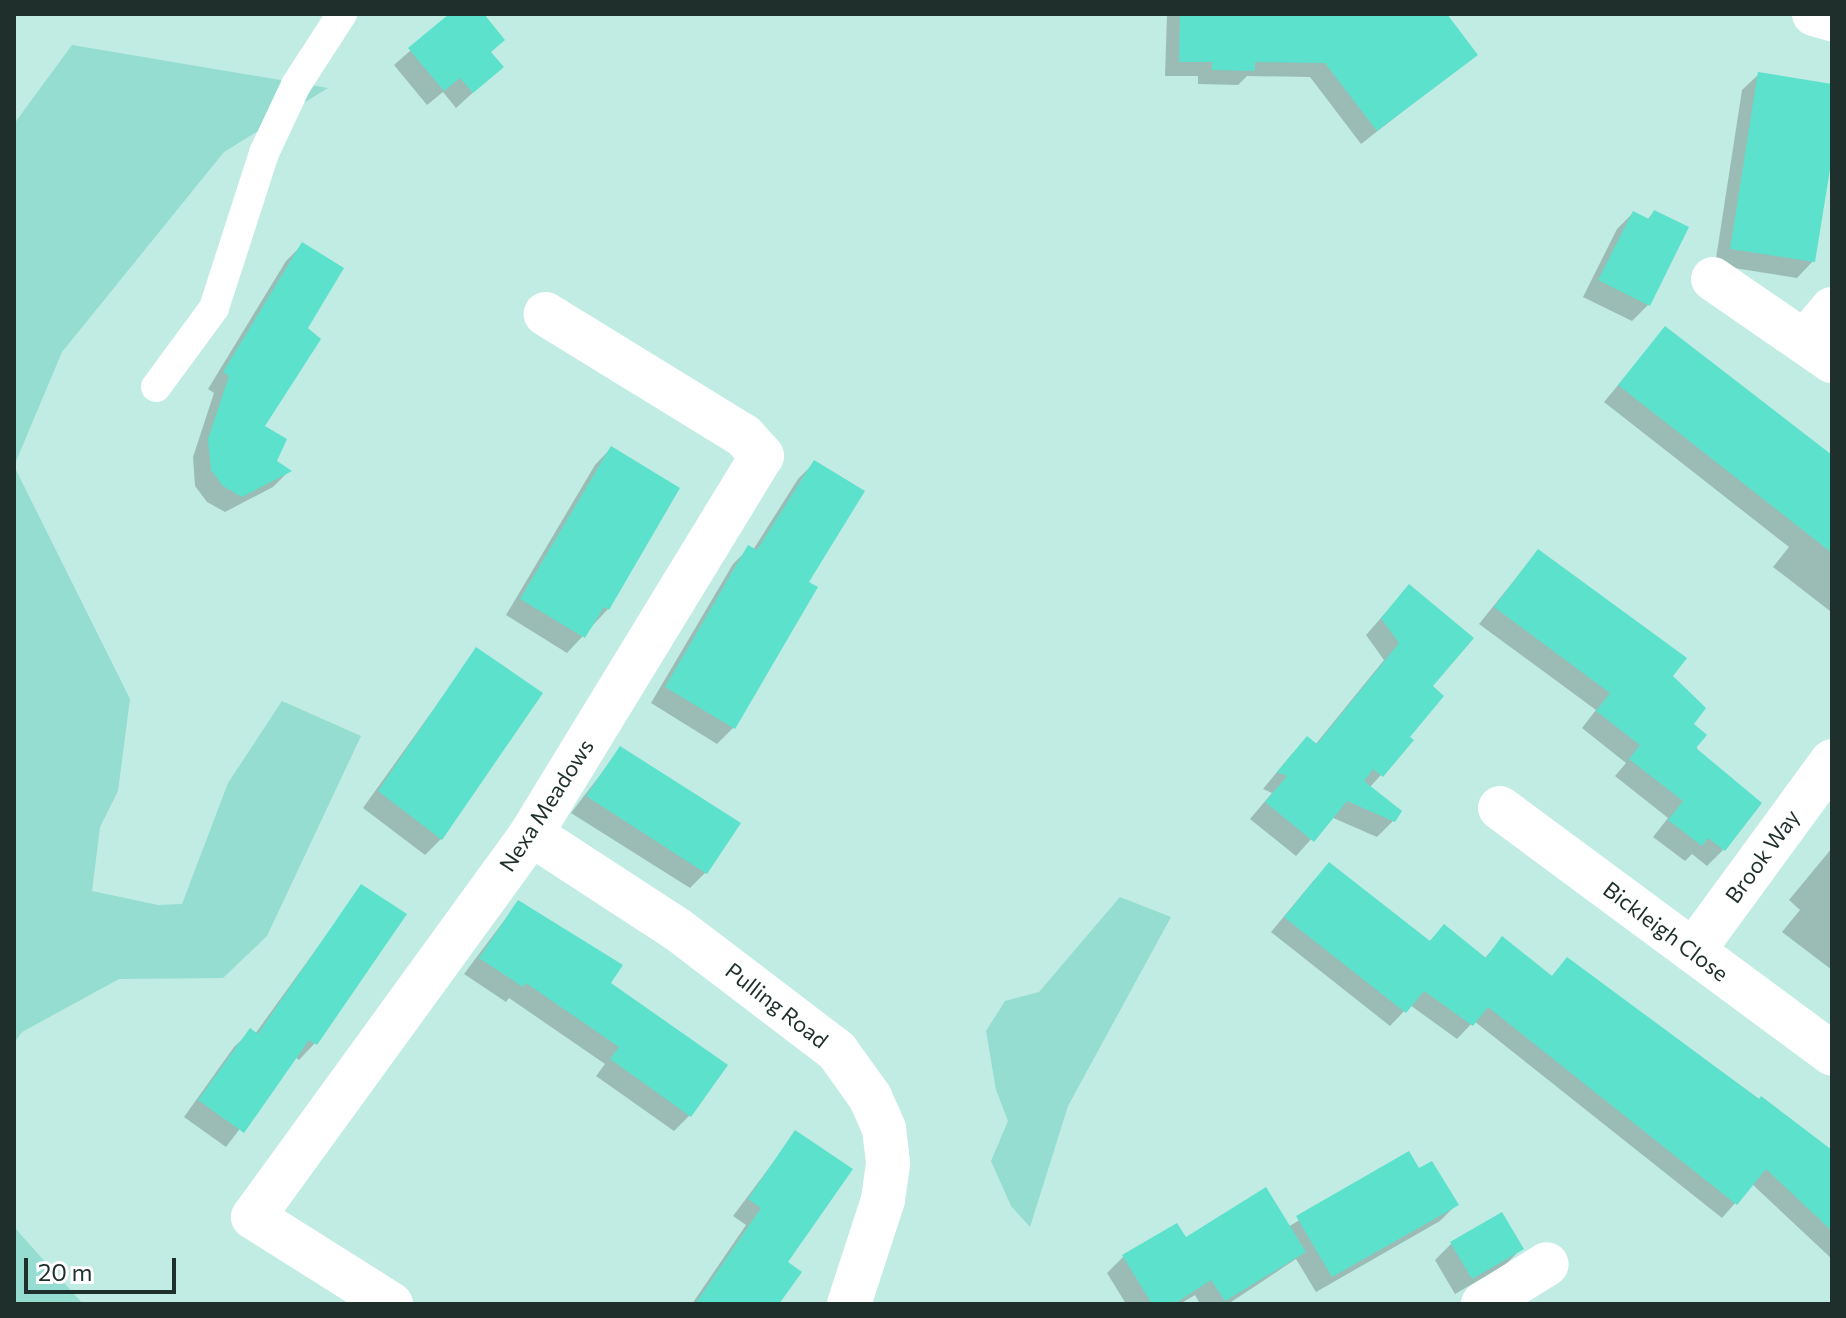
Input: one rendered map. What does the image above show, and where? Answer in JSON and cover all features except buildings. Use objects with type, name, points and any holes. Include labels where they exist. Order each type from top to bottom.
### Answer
[{"type":"street","points":[[1814,14],[1832,19]]},
{"type":"street","points":[[1713,279],[1823,337]]},
{"type":"street","name":"Nexa Meadows","points":[[391,1304],[253,1217],[531,834],[762,456],[744,436],[546,314]]},
{"type":"street","name":"Brook Way","points":[[1693,951],[1832,761]]},
{"type":"street","name":"Bickleigh Close","points":[[1500,808],[1832,1054]]},
{"type":"street","name":"Pulling Road","points":[[531,834],[677,929],[837,1051],[870,1097],[884,1129],[888,1164],[883,1200],[849,1304]]},
{"type":"street","points":[[1483,1304],[1547,1264]]},
{"type":"lane","points":[[156,387],[214,308],[264,153],[296,85],[342,14]]},
{"type":"green space","points":[[72,45],[328,88],[224,152],[62,352],[14,466],[14,124]]},
{"type":"green space","points":[[14,466],[130,699],[118,791],[100,827],[92,891],[158,905],[182,904],[228,783],[282,701],[361,736],[267,936],[223,978],[119,979],[22,1032],[14,1043]]},
{"type":"green space","points":[[1120,897],[1171,917],[1068,1106],[1030,1227],[1011,1206],[991,1161],[1008,1121],[996,1090],[986,1031],[1005,1001],[1039,992]]},
{"type":"green space","points":[[14,1226],[22,1236],[83,1304],[14,1304]]}]
